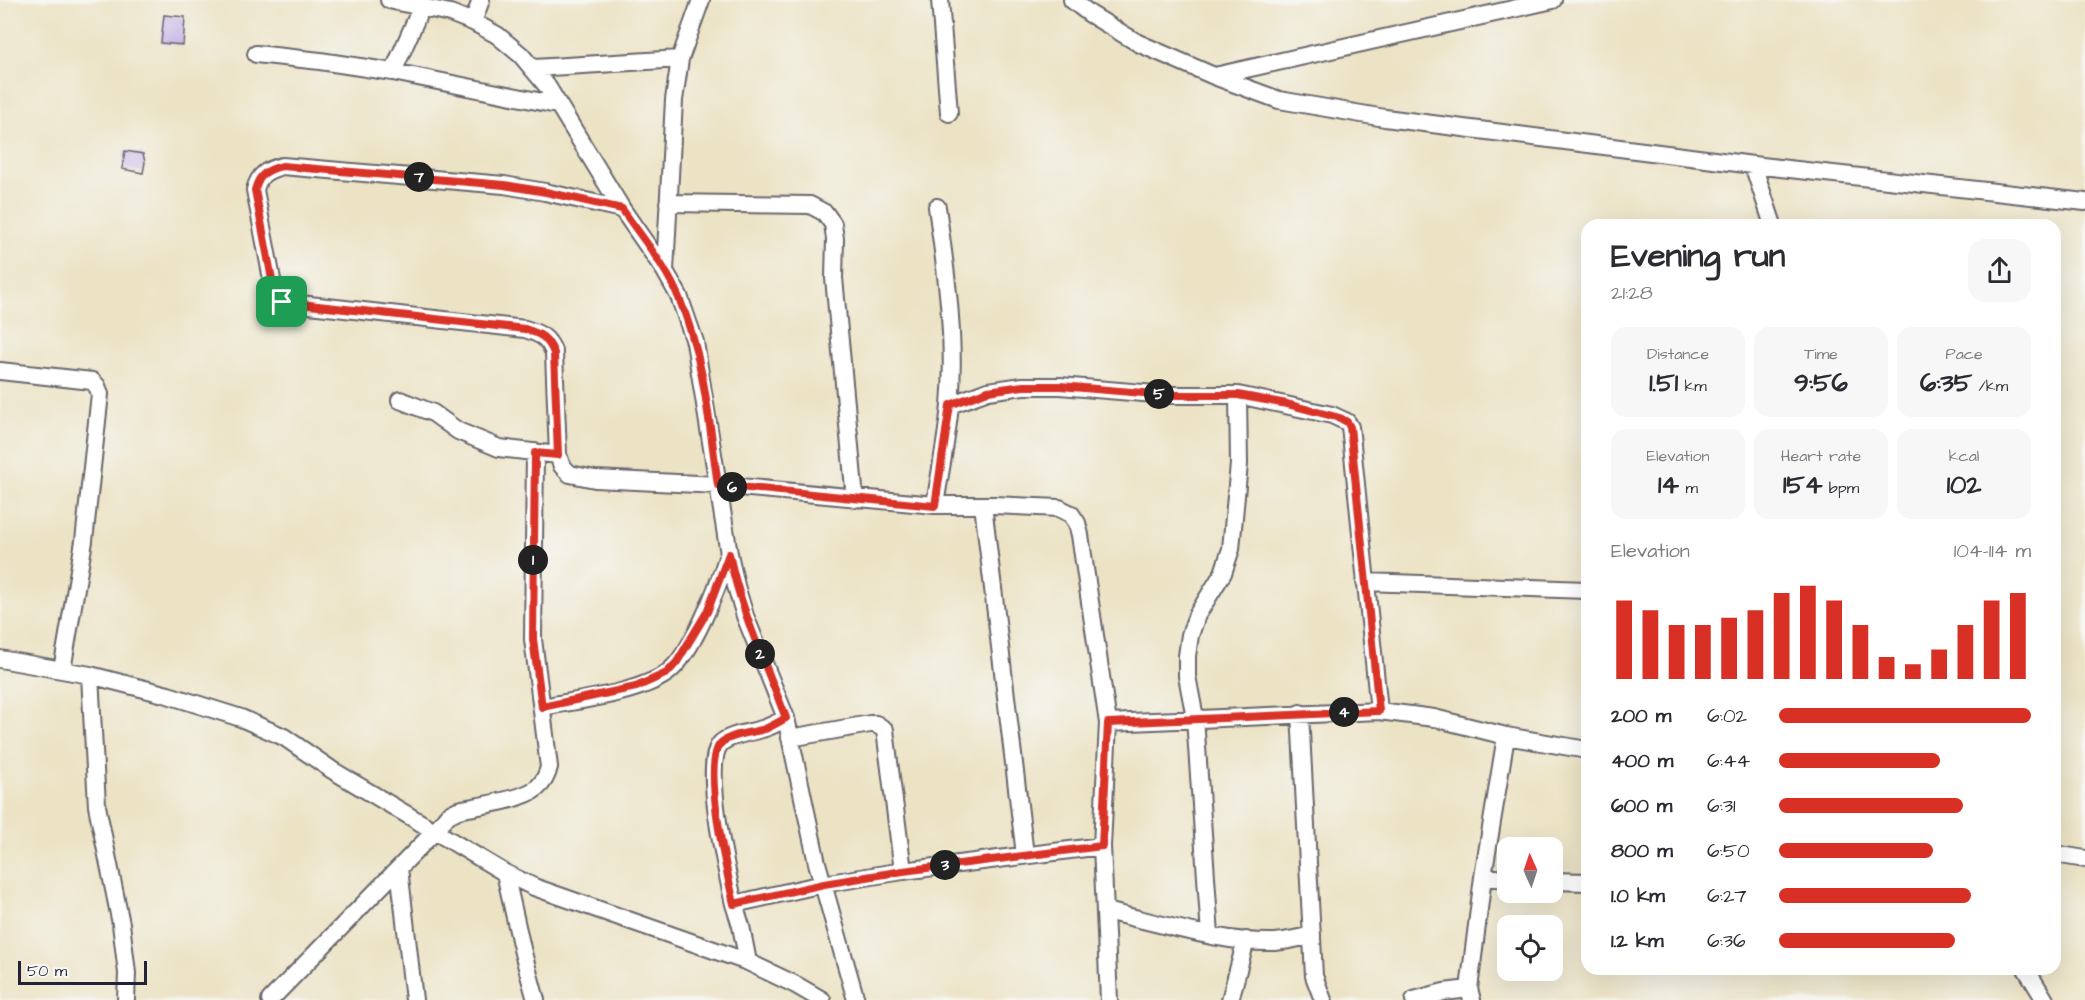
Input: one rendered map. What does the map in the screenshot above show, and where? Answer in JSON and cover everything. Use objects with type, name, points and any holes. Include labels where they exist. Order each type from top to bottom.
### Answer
[{"type":"street","points":[[389,0],[450,13],[473,22],[497,35],[534,68],[679,296],[695,342],[736,586],[745,616],[786,718],[824,884],[856,1000]]},
{"type":"street","points":[[473,22],[481,0]]},
{"type":"street","points":[[665,271],[674,100],[680,59],[701,0]]},
{"type":"street","points":[[940,0],[949,113]]},
{"type":"street","points":[[1072,0],[1090,14],[1138,43],[1214,76],[1279,100],[1384,118],[1754,165],[2085,202]]},
{"type":"street","points":[[1214,76],[1543,1]]},
{"type":"street","points":[[393,72],[422,6]]},
{"type":"street","points":[[256,54],[393,72],[557,105]]},
{"type":"street","points":[[534,68],[680,59]]},
{"type":"street","points":[[1754,165],[1771,219]]},
{"type":"street","points":[[622,209],[504,185],[282,166],[262,174],[257,180],[255,190],[274,290],[282,302],[525,329],[539,334],[550,343],[554,353],[558,455],[562,466],[570,474],[595,479],[718,485],[935,506],[1059,508],[1071,513],[1077,523],[1108,723],[1102,846],[1109,1000]]},
{"type":"street","points":[[669,203],[810,205],[825,213],[833,224],[836,239],[834,278],[855,499]]},
{"type":"street","points":[[935,506],[950,405],[952,352],[948,290],[937,207]]},
{"type":"street","points":[[0,371],[92,381],[100,394],[84,541],[62,670]]},
{"type":"street","points":[[950,405],[988,391],[1023,386],[1060,386],[1167,395],[1238,395],[1332,415],[1347,422],[1350,427],[1379,711]]},
{"type":"street","points":[[1210,935],[1195,718],[1187,676],[1187,656],[1190,635],[1197,615],[1223,573],[1231,549],[1239,464],[1238,395]]},
{"type":"street","points":[[400,400],[433,413],[458,431],[499,448],[558,455]]},
{"type":"street","points":[[270,1000],[448,815],[458,810],[525,795],[546,779],[549,767],[533,639],[535,453]]},
{"type":"street","points":[[983,505],[1025,855]]},
{"type":"street","points":[[542,707],[636,687],[667,673],[677,662],[707,612],[729,554]]},
{"type":"street","points":[[1365,582],[1581,590]]},
{"type":"street","points":[[0,659],[90,675],[168,695],[241,718],[284,737],[332,770],[505,873],[563,898],[748,962],[822,1000]]},
{"type":"street","points":[[90,675],[98,806],[122,924],[127,973],[126,1000]]},
{"type":"street","points":[[1108,723],[1379,711],[1434,718],[1506,736],[1581,749]]},
{"type":"street","points":[[1300,713],[1314,976],[1323,1000]]},
{"type":"street","points":[[748,962],[726,870],[716,805],[713,774],[716,754],[720,744],[728,739],[764,729],[786,718]]},
{"type":"street","points":[[790,738],[870,724],[876,724],[885,730],[903,871]]},
{"type":"street","points":[[1414,1000],[1444,992],[1470,994],[1483,877],[1506,736]]},
{"type":"street","points":[[734,904],[824,884],[903,871],[1102,846]]},
{"type":"street","points":[[2061,855],[2085,859]]},
{"type":"street","points":[[399,868],[414,1000]]},
{"type":"street","points":[[505,873],[536,1000]]},
{"type":"street","points":[[1483,877],[1497,878]]},
{"type":"street","points":[[1563,881],[1581,882]]},
{"type":"street","points":[[1106,911],[1210,935],[1246,940],[1275,942],[1312,934]]},
{"type":"street","points":[[1230,1000],[1246,940]]},
{"type":"street","points":[[2030,975],[2045,1000]]},
{"type":"building","points":[[164,15],[185,17],[183,45],[161,43]]},
{"type":"building","points":[[125,151],[143,154],[145,162],[143,173],[122,169]]},
{"type":"route","points":[[282,166],[504,185],[622,209],[665,271],[679,296],[695,342],[718,485],[935,506],[950,405],[988,391],[1023,386],[1060,386],[1167,395],[1238,395],[1332,415],[1347,422],[1350,427],[1379,711],[1108,723],[1102,846],[903,871],[824,884],[734,904],[716,805],[713,774],[716,754],[720,744],[728,739],[764,729],[786,718],[745,616],[729,554],[707,612],[677,662],[667,673],[636,687],[542,707],[533,639],[535,453],[558,455],[554,353],[550,343],[539,334],[525,329],[282,302],[274,290],[255,190],[257,180],[262,174],[282,166]]}]
